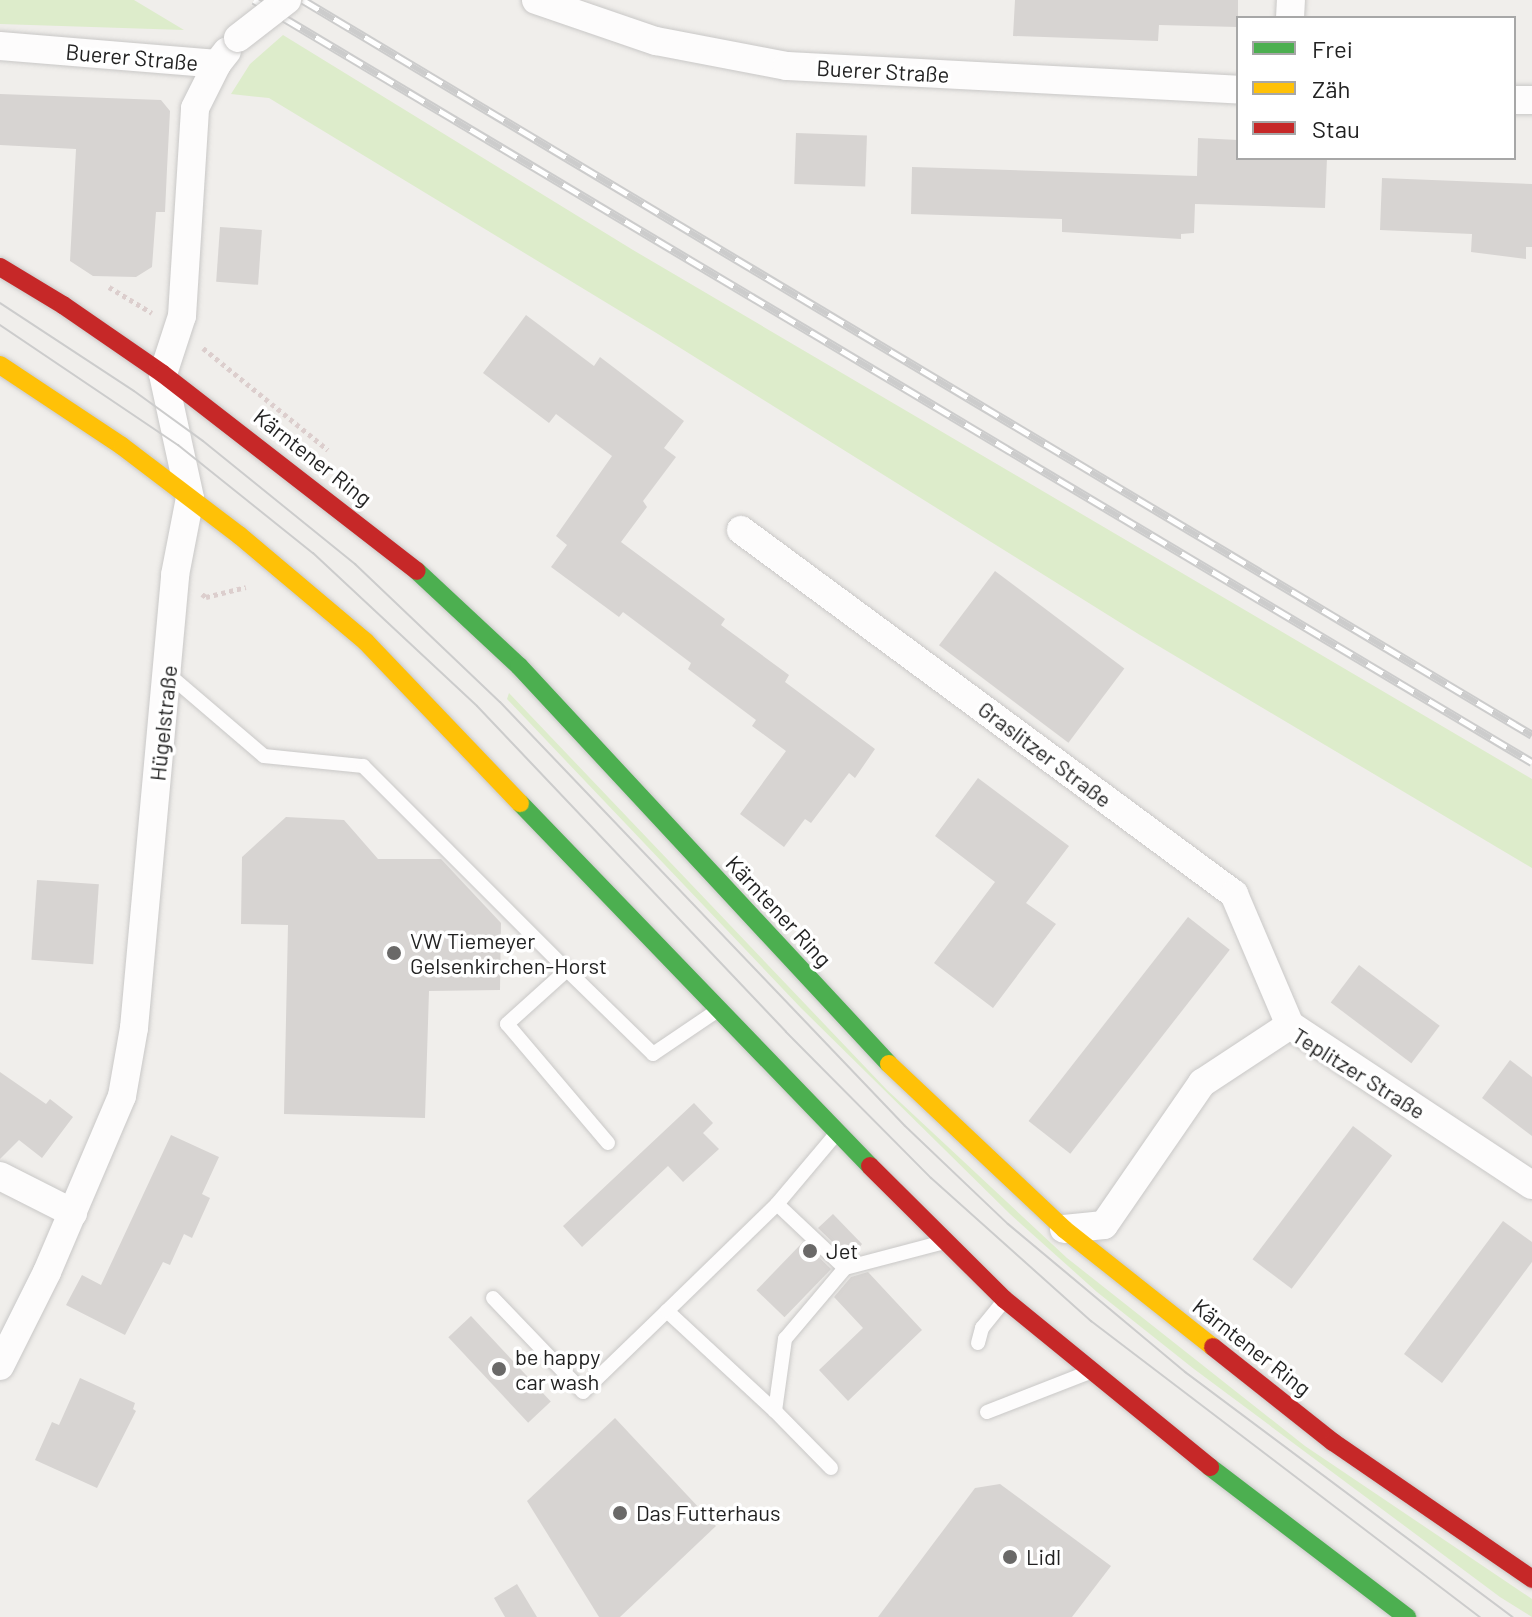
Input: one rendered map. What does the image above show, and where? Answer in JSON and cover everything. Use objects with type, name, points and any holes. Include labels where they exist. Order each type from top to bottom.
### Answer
[{"type":"main road","name":"Kärntener Ring","points":[[0,267],[63,305],[163,374],[400,555],[519,666],[886,1061],[1064,1229],[1333,1442],[1532,1579]]},
{"type":"main road","points":[[0,365],[122,446],[366,642],[837,1134],[1004,1299],[1089,1372],[1407,1617]]},
{"type":"street","name":"Buerer Straße","points":[[0,46],[217,64],[238,38],[287,0]]},
{"type":"street","name":"Buerer Straße","points":[[536,0],[656,41],[787,66],[1236,90]]},
{"type":"street","points":[[163,374],[182,316],[195,108],[217,64]]},
{"type":"street","name":"Hügelstraße","points":[[0,1366],[73,1213],[122,1096],[134,1028],[175,575],[190,498],[163,374]]},
{"type":"street","name":"Graslitzer Straße","points":[[741,530],[1234,894],[1290,1025]]},
{"type":"street","name":"Teplitzer Straße","points":[[1064,1229],[1104,1225],[1202,1083],[1290,1025],[1532,1185]]},
{"type":"street","points":[[0,1176],[73,1213]]},
{"type":"lane","points":[[168,674],[264,756],[363,766],[653,1054],[719,1010]]},
{"type":"lane","points":[[567,970],[507,1024],[608,1143]]},
{"type":"lane","points":[[493,1298],[583,1392],[777,1204],[837,1134]]},
{"type":"lane","points":[[777,1204],[845,1268]]},
{"type":"lane","points":[[775,1411],[785,1339],[845,1268],[945,1241]]},
{"type":"lane","points":[[978,1343],[982,1328],[1004,1299]]},
{"type":"lane","points":[[667,1311],[775,1411],[831,1468]]},
{"type":"lane","points":[[987,1412],[1089,1372]]},
{"type":"green space","points":[[0,0],[134,0],[184,30],[0,24]]},
{"type":"green space","points":[[283,35],[633,250],[1532,779],[1532,868],[1140,635],[658,334],[269,98],[231,94],[250,64]]},
{"type":"green space","points":[[509,693],[887,1090],[1067,1258],[1305,1446],[1532,1599],[1532,1617],[1500,1597],[1194,1369],[1097,1292],[1010,1214],[801,1008],[507,699]]},
{"type":"building","points":[[1015,0],[1238,0],[1236,27],[1159,25],[1158,41],[1013,36]]},
{"type":"building","points":[[0,94],[161,100],[170,111],[165,212],[156,212],[152,267],[136,277],[93,276],[70,261],[76,149],[0,145]]},
{"type":"building","points":[[796,133],[867,135],[865,186],[794,184]]},
{"type":"building","points":[[1198,138],[1236,140],[1236,160],[1327,160],[1325,208],[1195,204],[1194,233],[1181,234],[1181,239],[1062,232],[1062,219],[911,214],[912,167],[1197,176]]},
{"type":"building","points":[[1382,178],[1532,184],[1532,247],[1526,247],[1526,259],[1471,252],[1472,234],[1380,230]]},
{"type":"building","points":[[220,227],[262,230],[258,285],[216,282]]},
{"type":"building","points":[[526,315],[594,366],[600,357],[684,421],[664,448],[676,457],[643,501],[647,507],[621,542],[725,619],[721,625],[789,675],[785,682],[875,749],[855,778],[849,773],[811,823],[805,819],[784,847],[740,814],[786,751],[752,726],[756,720],[688,669],[691,663],[623,612],[619,617],[551,567],[567,545],[556,536],[612,456],[556,414],[549,423],[483,373]]},
{"type":"building","points":[[995,571],[1124,668],[1068,743],[939,645]]},
{"type":"building","points":[[978,778],[1069,846],[1026,903],[1056,924],[993,1008],[934,963],[995,882],[935,836]]},
{"type":"building","name":"VW Tiemeyer Gelsenkirchen-Horst","points":[[286,817],[344,820],[378,859],[441,859],[501,923],[500,990],[429,991],[425,1118],[284,1114],[288,925],[241,924],[242,857]]},
{"type":"building","points":[[37,880],[99,884],[93,964],[31,960]]},
{"type":"building","points":[[1188,917],[1230,950],[1070,1154],[1029,1121]]},
{"type":"building","points":[[1359,965],[1440,1026],[1411,1063],[1331,1003]]},
{"type":"building","points":[[1510,1060],[1532,1077],[1532,1136],[1482,1098]]},
{"type":"building","points":[[0,1072],[46,1104],[50,1099],[73,1117],[42,1158],[19,1140],[0,1159]]},
{"type":"building","points":[[694,1103],[713,1123],[703,1133],[719,1149],[683,1182],[668,1166],[582,1247],[563,1226]]},
{"type":"building","points":[[1353,1126],[1392,1155],[1292,1289],[1252,1259]]},
{"type":"building","points":[[171,1135],[219,1157],[202,1194],[210,1198],[192,1238],[184,1234],[170,1265],[163,1262],[125,1335],[66,1305],[82,1275],[101,1285]]},
{"type":"building","points":[[833,1214],[862,1244],[853,1256],[848,1257],[818,1228]]},
{"type":"building","points":[[1503,1221],[1532,1242],[1532,1262],[1442,1383],[1404,1354]]},
{"type":"building","points":[[803,1242],[831,1269],[785,1317],[756,1290]]},
{"type":"building","points":[[868,1272],[922,1330],[848,1401],[819,1370],[863,1328],[834,1297],[851,1277]]},
{"type":"building","name":"be happy car wash","points":[[471,1316],[551,1402],[528,1423],[448,1337]]},
{"type":"building","points":[[80,1378],[135,1403],[133,1409],[136,1411],[97,1488],[35,1460],[52,1422],[59,1425]]},
{"type":"building","name":"Das Futterhaus","points":[[615,1418],[716,1526],[620,1617],[599,1617],[527,1501]]},
{"type":"building","name":"Lidl","points":[[1000,1484],[1111,1566],[1072,1617],[878,1617],[975,1488]]},
{"type":"building","points":[[517,1584],[537,1617],[505,1617],[494,1598]]},
{"type":"tram line","points":[[0,303],[134,391],[203,441],[355,564],[500,702],[905,1126],[1008,1224],[1185,1372],[1512,1617]]},
{"type":"tram line","points":[[0,325],[178,445],[313,553],[477,706],[786,1032],[931,1178],[1091,1321],[1480,1617]]},
{"type":"railway","points":[[254,0],[1532,762]]},
{"type":"railway","points":[[303,0],[1532,735]]},
{"type":"traffic: fast","points":[[417,571],[519,666],[889,1064]]},
{"type":"traffic: fast","points":[[520,803],[870,1166]]},
{"type":"traffic: fast","points":[[1210,1467],[1407,1617]]},
{"type":"traffic: slow","points":[[0,365],[122,446],[239,535],[366,642],[520,803]]},
{"type":"traffic: slow","points":[[889,1064],[1064,1229],[1213,1347]]},
{"type":"traffic: jam","points":[[0,267],[63,305],[163,374],[417,571]]},
{"type":"traffic: jam","points":[[870,1166],[1004,1299],[1210,1467]]},
{"type":"traffic: jam","points":[[1213,1347],[1333,1442],[1532,1579]]},
{"type":"place","name":"VW Tiemeyer Gelsenkirchen-Horst","points":[[394,953]]},
{"type":"place","name":"Jet","points":[[810,1251]]},
{"type":"place","name":"be happy car wash","points":[[499,1369]]},
{"type":"place","name":"Das Futterhaus","points":[[620,1513]]},
{"type":"place","name":"Lidl","points":[[1010,1557]]}]
